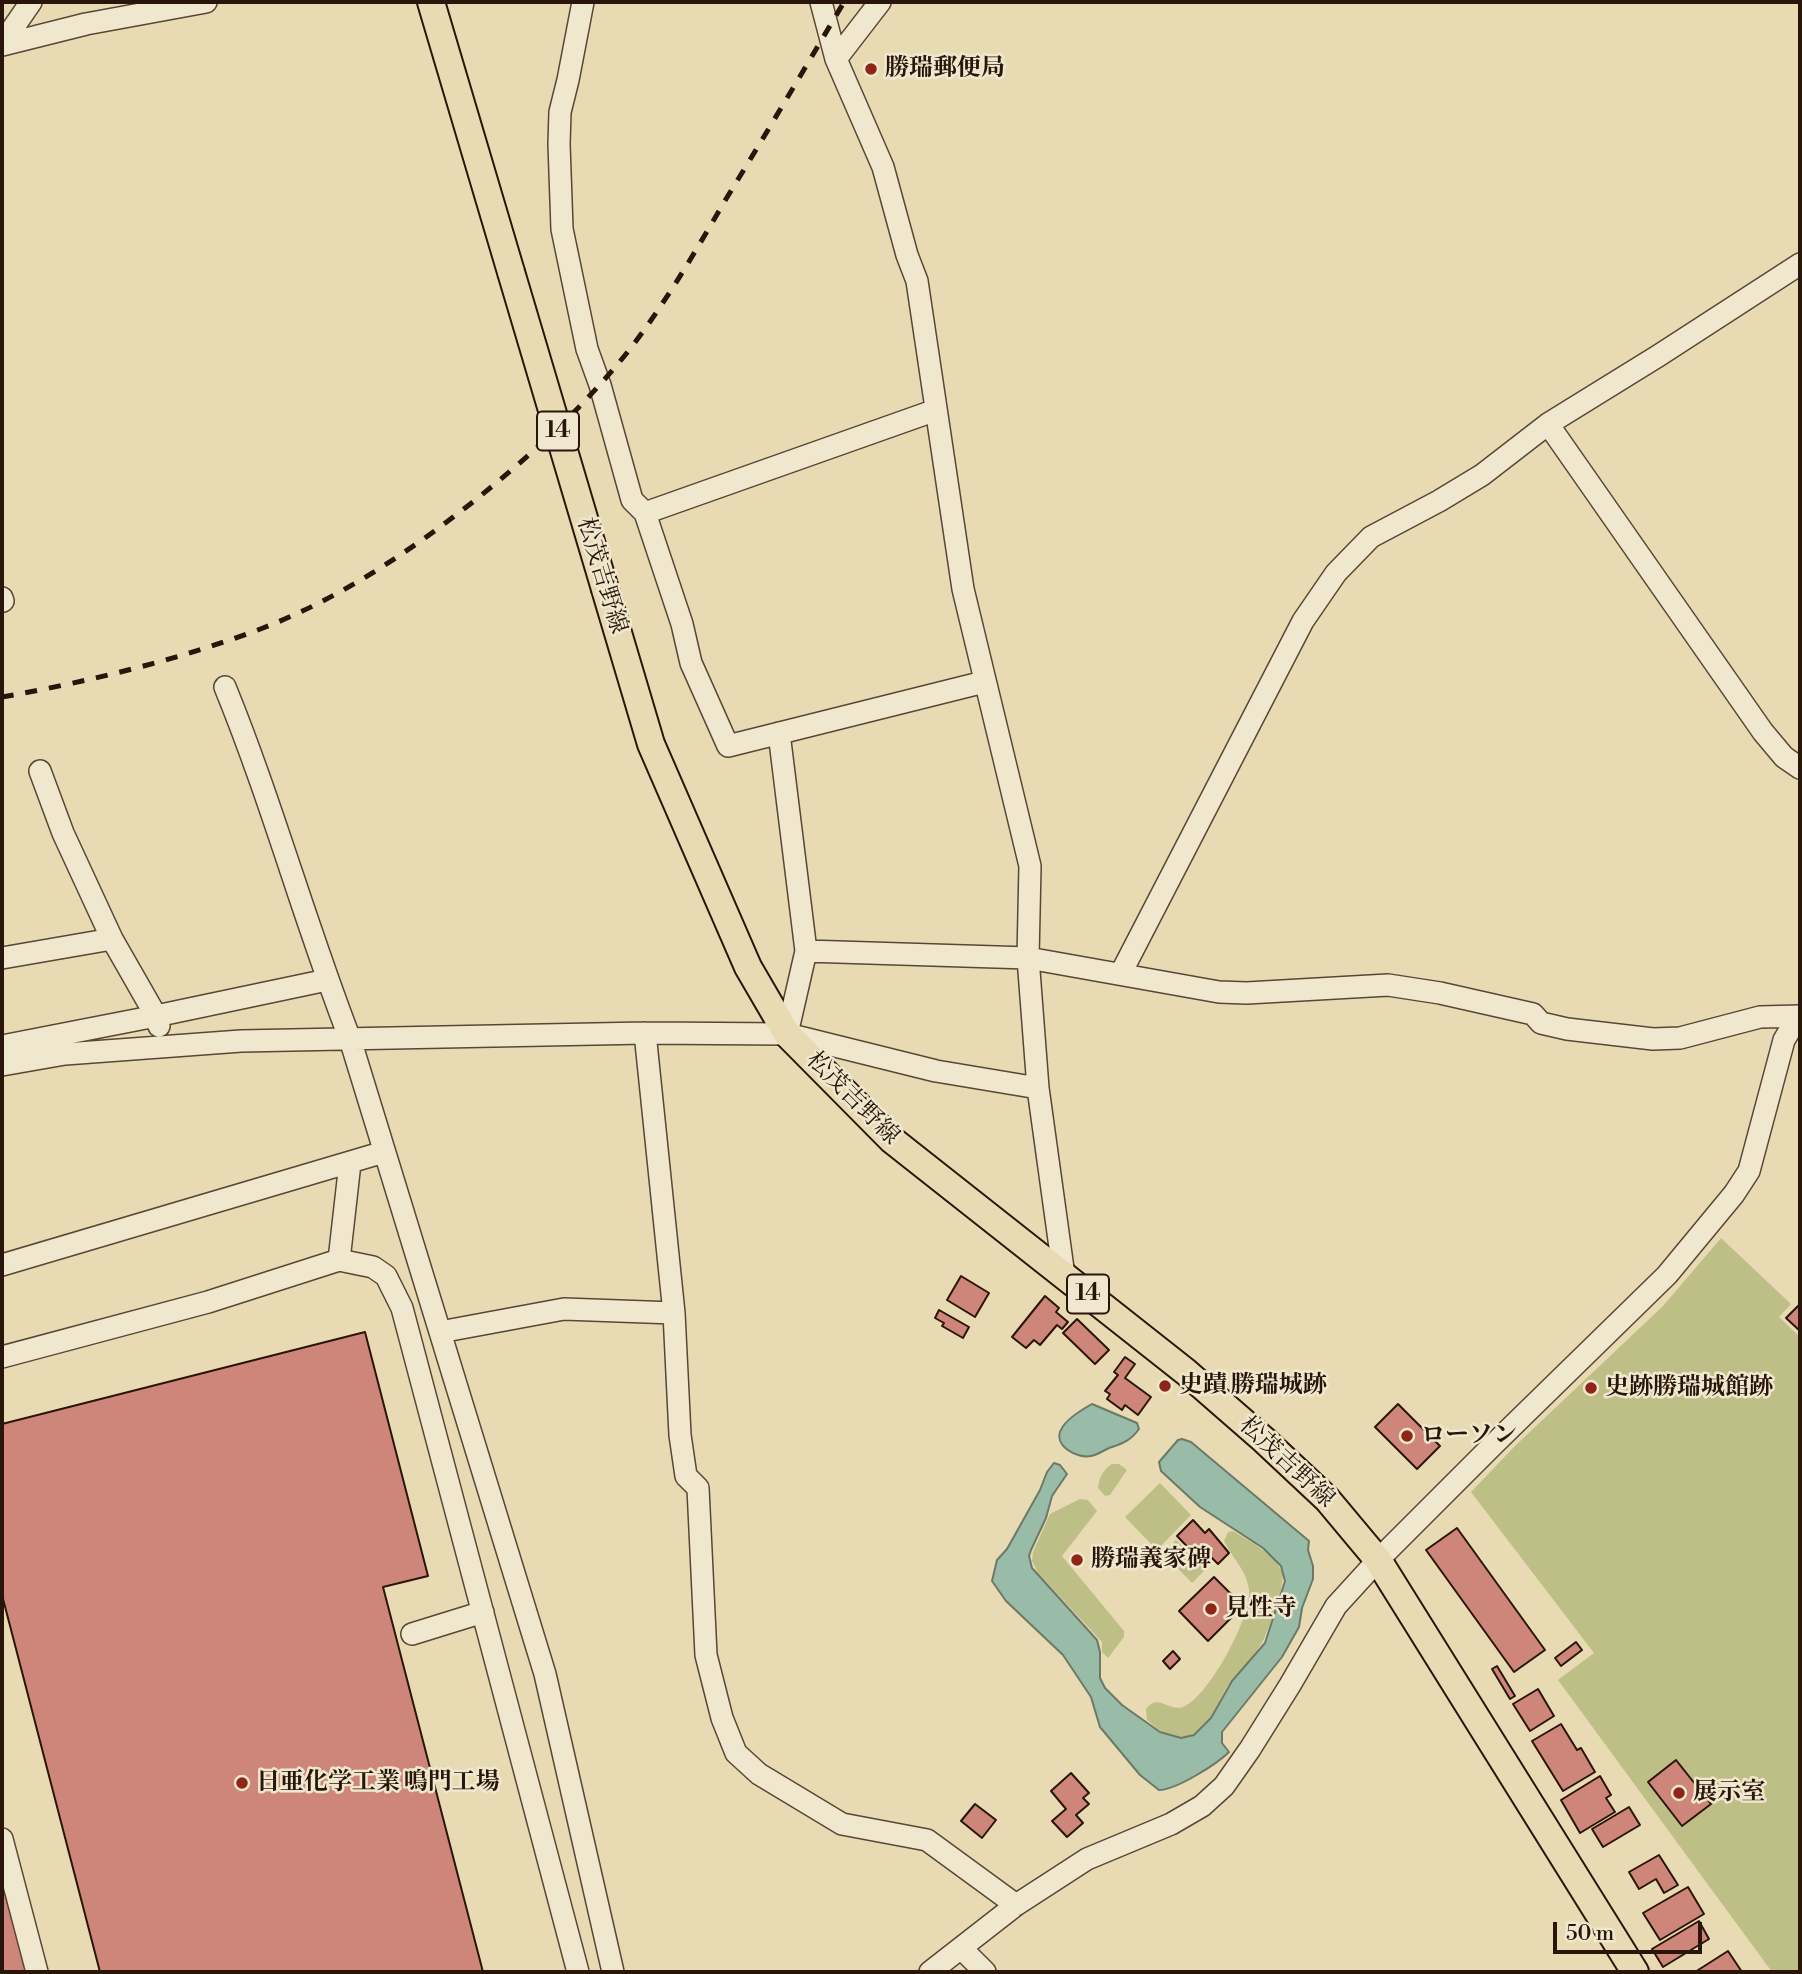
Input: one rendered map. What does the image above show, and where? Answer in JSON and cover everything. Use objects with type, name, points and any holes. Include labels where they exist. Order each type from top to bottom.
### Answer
[{"type":"main road","name":"松茂吉野線","points":[[431,2],[651,744],[748,967],[787,1034],[892,1140],[1192,1377],[1327,1499],[1378,1560],[1635,1972]]},
{"type":"street","points":[[2,45],[31,2]]},
{"type":"street","points":[[2,45],[86,24],[206,2]]},
{"type":"street","points":[[583,2],[559,112],[562,229],[587,349],[600,385],[632,500],[645,513],[682,624],[691,663],[728,746],[984,682]]},
{"type":"street","points":[[821,2],[836,59],[883,167],[907,255],[917,281],[963,589],[1030,866],[1028,958],[1038,1088],[1064,1276]]},
{"type":"street","points":[[836,59],[880,2]]},
{"type":"street","points":[[1121,973],[1303,621],[1336,573],[1371,537],[1482,475],[1548,424],[1800,264]]},
{"type":"street","points":[[645,513],[936,410]]},
{"type":"street","points":[[1548,424],[1763,732],[1784,757],[1800,768]]},
{"type":"street","points":[[225,687],[255,761],[327,980],[350,1039],[545,1674],[613,1972]]},
{"type":"street","points":[[779,733],[806,951],[787,1034]]},
{"type":"street","points":[[40,771],[63,833],[112,939],[156,1016],[164,1045]]},
{"type":"street","points":[[2,958],[112,939]]},
{"type":"street","points":[[806,951],[1028,958],[1219,992],[1247,993],[1388,985],[1440,993],[1533,1014],[1541,1023],[1567,1030],[1653,1039],[1680,1038],[1760,1017],[1799,1016]]},
{"type":"street","points":[[2,1046],[327,980]]},
{"type":"street","points":[[930,1972],[1016,1905],[1087,1859],[1171,1824],[1202,1806],[1224,1786],[1250,1749],[1336,1606],[1378,1560],[1667,1275],[1734,1194],[1749,1171],[1784,1040],[1799,1016]]},
{"type":"street","points":[[645,1032],[674,1312],[680,1434],[686,1476],[698,1489],[706,1655],[722,1718],[736,1753],[759,1774],[842,1824],[927,1840],[1016,1905]]},
{"type":"street","points":[[2,1065],[65,1054],[241,1041],[645,1032],[787,1034],[936,1071],[1038,1088]]},
{"type":"street","points":[[2,1265],[384,1152]]},
{"type":"street","points":[[339,1261],[350,1163]]},
{"type":"street","points":[[2,1357],[208,1302],[339,1261],[373,1267],[386,1276],[402,1308],[578,1972]]},
{"type":"street","points":[[440,1332],[564,1309],[674,1312]]},
{"type":"street","points":[[412,1634],[483,1612]]},
{"type":"street","points":[[2,1839],[37,1972]]},
{"type":"street","points":[[961,1948],[985,1972]]},
{"type":"green space","points":[[1721,1238],[1791,1304],[1779,1317],[1800,1337],[1800,1972],[1772,1972],[1558,1680],[1594,1653],[1471,1492],[1515,1446],[1663,1306]]},
{"type":"green space","points":[[1112,1464],[1119,1464],[1127,1470],[1110,1495],[1105,1496],[1098,1488],[1102,1474]]},
{"type":"green space","points":[[1160,1483],[1191,1515],[1157,1550],[1125,1517]]},
{"type":"green space","points":[[1080,1499],[1088,1500],[1097,1511],[1062,1556],[1124,1631],[1124,1637],[1108,1658],[1102,1652],[1102,1642],[1038,1573],[1032,1561],[1033,1552],[1050,1514]]},
{"type":"green space","points":[[1233,1531],[1274,1559],[1282,1572],[1282,1586],[1261,1645],[1226,1688],[1209,1720],[1189,1736],[1171,1736],[1147,1720],[1146,1709],[1155,1702],[1179,1708],[1195,1699],[1228,1653],[1244,1617],[1249,1589],[1242,1570],[1224,1541],[1228,1532]]},
{"type":"green space","points":[[1176,1540],[1206,1569],[1192,1583],[1163,1553]]},
{"type":"shaded area","points":[[1092,1404],[1137,1423],[1139,1429],[1127,1441],[1094,1455],[1079,1455],[1067,1450],[1060,1440],[1062,1428]]},
{"type":"shaded area","points":[[1178,1440],[1191,1442],[1309,1541],[1313,1579],[1302,1608],[1299,1627],[1282,1657],[1222,1732],[1222,1743],[1229,1752],[1196,1776],[1159,1790],[1140,1775],[1100,1727],[1091,1697],[1063,1655],[1006,1601],[992,1581],[997,1560],[1007,1549],[1047,1472],[1054,1463],[1060,1465],[1067,1474],[1052,1496],[1046,1518],[1031,1550],[1029,1556],[1032,1568],[1097,1640],[1100,1678],[1105,1688],[1122,1705],[1160,1732],[1181,1738],[1194,1735],[1211,1718],[1232,1681],[1265,1643],[1285,1581],[1281,1566],[1263,1548],[1200,1507],[1161,1471],[1159,1462]]},
{"type":"building","points":[[961,1276],[989,1293],[975,1317],[947,1300]]},
{"type":"building","points":[[1045,1296],[1059,1308],[1056,1312],[1068,1322],[1062,1329],[1057,1325],[1040,1345],[1034,1340],[1026,1348],[1012,1337]]},
{"type":"building","points":[[1800,1304],[1800,1331],[1786,1318]]},
{"type":"building","points":[[939,1310],[969,1327],[963,1338],[942,1326],[944,1323],[935,1318]]},
{"type":"building","points":[[1077,1319],[1109,1350],[1095,1364],[1063,1333]]},
{"type":"building","name":"日亜化学工業 鳴門工場","points":[[365,1332],[428,1576],[383,1587],[483,1972],[100,1972],[2,1595],[2,1424]]},
{"type":"building","points":[[1125,1357],[1135,1364],[1125,1378],[1151,1397],[1138,1415],[1125,1405],[1122,1410],[1107,1399],[1110,1394],[1105,1391],[1118,1375],[1114,1372]]},
{"type":"building","name":"ローソン","points":[[1398,1404],[1440,1446],[1417,1469],[1375,1427]]},
{"type":"building","points":[[1193,1520],[1205,1533],[1209,1529],[1229,1553],[1218,1564],[1210,1556],[1203,1563],[1177,1536]]},
{"type":"building","points":[[1457,1528],[1545,1650],[1514,1672],[1426,1550]]},
{"type":"building","name":"見性寺","points":[[1214,1577],[1243,1606],[1208,1641],[1179,1611]]},
{"type":"building","points":[[1576,1642],[1582,1650],[1561,1666],[1555,1658]]},
{"type":"building","points":[[1173,1651],[1180,1659],[1170,1669],[1163,1661]]},
{"type":"building","points":[[1497,1666],[1515,1696],[1510,1699],[1492,1669]]},
{"type":"building","points":[[1538,1689],[1554,1716],[1530,1731],[1513,1704]]},
{"type":"building","points":[[1561,1724],[1577,1750],[1581,1748],[1595,1772],[1563,1791],[1532,1741]]},
{"type":"building","name":"展示室","points":[[1676,1760],[1711,1804],[1682,1826],[1648,1782]]},
{"type":"building","points":[[1071,1773],[1089,1793],[1083,1798],[1089,1804],[1076,1815],[1083,1823],[1067,1837],[1052,1821],[1066,1809],[1051,1791]]},
{"type":"building","points":[[1600,1776],[1611,1795],[1606,1798],[1615,1812],[1580,1833],[1561,1800]]},
{"type":"building","points":[[975,1804],[996,1820],[982,1838],[961,1821]]},
{"type":"building","points":[[1629,1807],[1640,1825],[1603,1847],[1592,1829]]},
{"type":"building","points":[[1659,1855],[1678,1885],[1664,1893],[1656,1879],[1639,1889],[1629,1872]]},
{"type":"building","points":[[2,1882],[27,1972],[2,1972]]},
{"type":"building","points":[[1688,1887],[1704,1914],[1660,1940],[1643,1913]]},
{"type":"building","points":[[1699,1921],[1709,1939],[1663,1967],[1652,1949]]},
{"type":"building","points":[[1728,1951],[1742,1972],[1695,1972]]},
{"type":"railway","points":[[2,697],[101,677],[263,628],[318,603],[370,574],[491,488],[571,415],[640,336],[691,259],[844,2]]},
{"type":"place","name":"勝瑞郵便局","points":[[871,69]]},
{"type":"place","name":"史蹟 勝瑞城跡","points":[[1165,1386]]},
{"type":"place","name":"史跡勝瑞城館跡","points":[[1591,1388]]},
{"type":"place","name":"ローソン","points":[[1407,1436]]},
{"type":"place","name":"勝瑞義家碑","points":[[1077,1560]]},
{"type":"place","name":"見性寺","points":[[1211,1609]]},
{"type":"place","name":"日亜化学工業 鳴門工場","points":[[242,1783]]},
{"type":"place","name":"展示室","points":[[1679,1793]]}]
